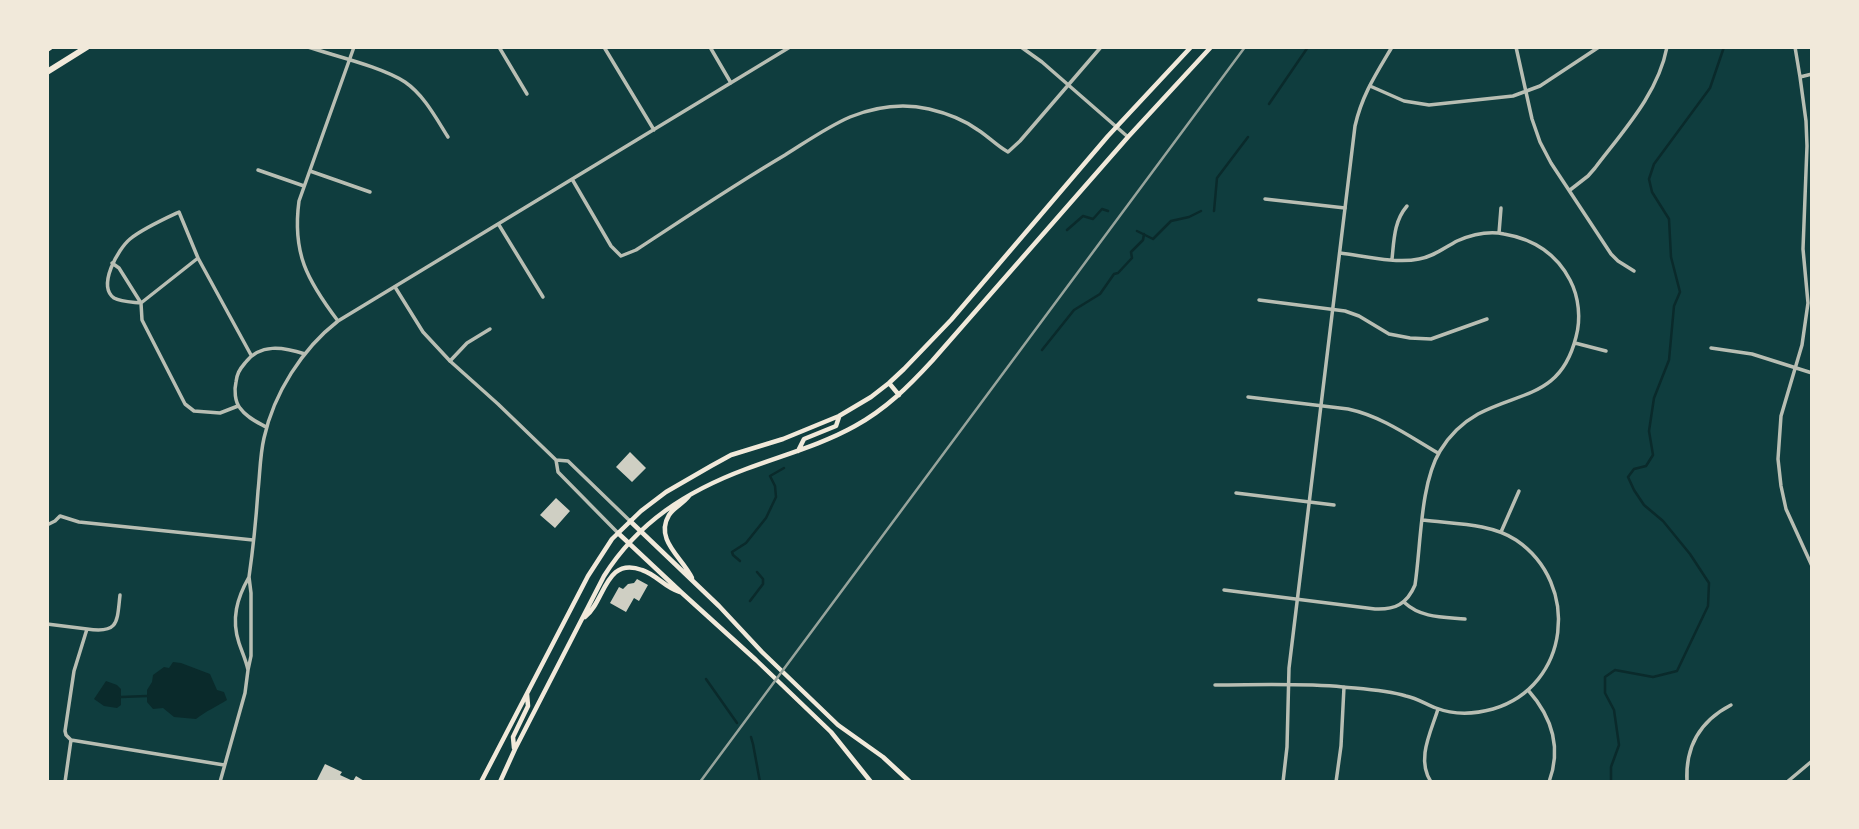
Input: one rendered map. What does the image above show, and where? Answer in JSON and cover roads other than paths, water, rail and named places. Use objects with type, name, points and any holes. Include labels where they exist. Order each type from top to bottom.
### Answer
[{"type":"highway","points":[[47,72],[87,47]]},
{"type":"main road","points":[[481,782],[587,576],[618,533],[666,492],[731,455],[783,439],[839,416],[872,397],[889,383],[951,320],[1116,128],[1191,47]]},
{"type":"main road","points":[[500,782],[514,749],[604,576],[628,542],[661,512],[690,495],[745,469],[798,451],[853,427],[898,395],[1211,47]]},
{"type":"main road","points":[[1201,49],[1202,57]]},
{"type":"main road","points":[[951,320],[960,328]]},
{"type":"main road","points":[[889,383],[898,395]]},
{"type":"main road","points":[[798,451],[804,439],[836,426],[839,416]]},
{"type":"main road","points":[[690,495],[667,518],[666,537],[676,556],[687,567],[693,582]]},
{"type":"main road","points":[[630,521],[719,606],[810,699],[838,725],[883,757],[910,782]]},
{"type":"main road","points":[[618,533],[805,706],[831,732],[871,782]]},
{"type":"main road","points":[[581,620],[591,612],[613,573],[624,568],[638,568],[668,588],[682,593]]},
{"type":"main road","points":[[514,749],[513,737],[528,706],[526,692]]},
{"type":"street","points":[[308,47],[405,82],[432,112],[448,138]]},
{"type":"street","points":[[338,321],[308,277],[298,246],[297,216],[304,186],[354,47]]},
{"type":"street","points":[[499,47],[527,94]]},
{"type":"street","points":[[604,47],[654,130]]},
{"type":"street","points":[[710,47],[731,83]]},
{"type":"street","points":[[220,782],[244,693],[251,649],[249,578],[260,460],[271,414],[287,380],[305,354],[320,336],[338,321],[790,47]]},
{"type":"street","points":[[1021,47],[1128,137]]},
{"type":"street","points":[[572,179],[611,246],[621,256],[636,250],[826,130],[868,111],[907,106],[944,113],[978,129],[1008,152],[1101,47]]},
{"type":"street","points":[[1283,782],[1298,599],[1357,117],[1370,86],[1392,47]]},
{"type":"street","points":[[1516,47],[1540,142],[1551,163],[1611,254],[1634,271]]},
{"type":"street","points":[[1370,86],[1404,101],[1429,105],[1513,96],[1540,86],[1598,47]]},
{"type":"street","points":[[1570,190],[1595,169],[1643,103],[1660,74],[1667,47]]},
{"type":"street","points":[[1795,47],[1806,121],[1803,249],[1808,303],[1806,328],[1779,429],[1779,474],[1786,509],[1812,564]]},
{"type":"street","points":[[1800,77],[1812,74]]},
{"type":"street","points":[[258,170],[304,186]]},
{"type":"street","points":[[310,171],[370,192]]},
{"type":"street","points":[[1265,199],[1345,208]]},
{"type":"street","points":[[1392,259],[1396,225],[1407,206]]},
{"type":"street","points":[[1499,233],[1501,208]]},
{"type":"street","points":[[198,258],[141,303],[116,300],[109,293],[112,263],[128,240],[179,212],[198,258],[251,355]]},
{"type":"street","points":[[498,224],[543,297]]},
{"type":"street","points":[[1224,590],[1386,609],[1405,603],[1415,585],[1429,477],[1438,453],[1458,428],[1469,420],[1536,391],[1546,384],[1564,367],[1575,343],[1579,319],[1572,284],[1551,253],[1515,236],[1499,233],[1468,237],[1427,258],[1405,261],[1340,253]]},
{"type":"street","points":[[112,263],[119,268],[141,303],[142,320],[185,404],[194,411],[220,413],[237,406]]},
{"type":"street","points":[[395,287],[423,332],[450,361],[556,460],[558,471],[618,533]]},
{"type":"street","points":[[1259,300],[1333,309],[1359,316],[1389,334],[1410,338],[1431,339],[1487,319]]},
{"type":"street","points":[[450,361],[467,344],[490,329]]},
{"type":"street","points":[[1575,343],[1606,351]]},
{"type":"street","points":[[1711,348],[1752,354],[1812,373]]},
{"type":"street","points":[[267,427],[248,417],[237,406],[234,389],[237,373],[251,355],[260,350],[288,349],[305,354]]},
{"type":"street","points":[[1248,397],[1364,412],[1438,453]]},
{"type":"street","points":[[556,460],[568,461],[630,521]]},
{"type":"street","points":[[1501,532],[1519,491]]},
{"type":"street","points":[[1236,493],[1334,505]]},
{"type":"street","points":[[47,525],[60,516],[79,522],[253,541]]},
{"type":"street","points":[[1214,685],[1343,687],[1408,696],[1451,712],[1478,712],[1504,705],[1528,690],[1545,670],[1558,633],[1558,604],[1551,581],[1536,557],[1501,532],[1423,520]]},
{"type":"street","points":[[248,670],[237,638],[235,620],[240,596],[249,578]]},
{"type":"street","points":[[47,624],[102,631],[114,626],[117,621],[120,595]]},
{"type":"street","points":[[1405,603],[1425,615],[1465,620]]},
{"type":"street","points":[[87,629],[74,671],[65,731],[71,740],[224,765]]},
{"type":"street","points":[[1336,782],[1341,746],[1343,687]]},
{"type":"street","points":[[1528,690],[1547,714],[1555,741],[1554,769],[1549,782]]},
{"type":"street","points":[[1687,782],[1689,756],[1698,733],[1707,721],[1731,705]]},
{"type":"street","points":[[1431,782],[1423,760],[1438,709]]},
{"type":"street","points":[[65,782],[71,740]]},
{"type":"street","points":[[1787,782],[1812,761]]},
{"type":"water","points":[[173,662],[210,674],[217,690],[224,692],[227,700],[196,719],[174,717],[163,708],[153,709],[147,702],[147,690],[153,675],[164,667],[169,668]]},
{"type":"water","points":[[106,681],[121,689],[121,705],[117,708],[104,706],[94,699]]},
{"type":"waterway","points":[[1269,104],[1308,47]]},
{"type":"waterway","points":[[1611,782],[1611,767],[1619,745],[1614,710],[1605,693],[1605,677],[1615,670],[1653,677],[1677,671],[1708,606],[1709,583],[1663,521],[1644,505],[1628,477],[1634,469],[1646,466],[1653,455],[1649,431],[1654,398],[1669,360],[1674,306],[1680,292],[1671,257],[1669,219],[1652,192],[1649,179],[1654,164],[1710,88],[1724,47]]},
{"type":"waterway","points":[[1214,211],[1217,178],[1248,137]]},
{"type":"waterway","points":[[1067,230],[1083,216],[1093,219],[1102,209],[1108,211]]},
{"type":"waterway","points":[[1137,231],[1153,239],[1171,221],[1201,211]]},
{"type":"waterway","points":[[1042,350],[1074,310],[1100,294],[1114,274],[1132,258],[1131,252],[1143,240],[1144,234]]},
{"type":"waterway","points":[[740,561],[732,552],[746,543],[766,518],[776,497],[770,476],[784,468]]},
{"type":"waterway","points":[[750,601],[763,584],[763,579],[757,572]]},
{"type":"waterway","points":[[706,679],[737,723]]},
{"type":"waterway","points":[[121,697],[147,696]]},
{"type":"waterway","points":[[751,737],[760,782]]},
{"type":"railway","points":[[700,782],[1245,47]]}]
